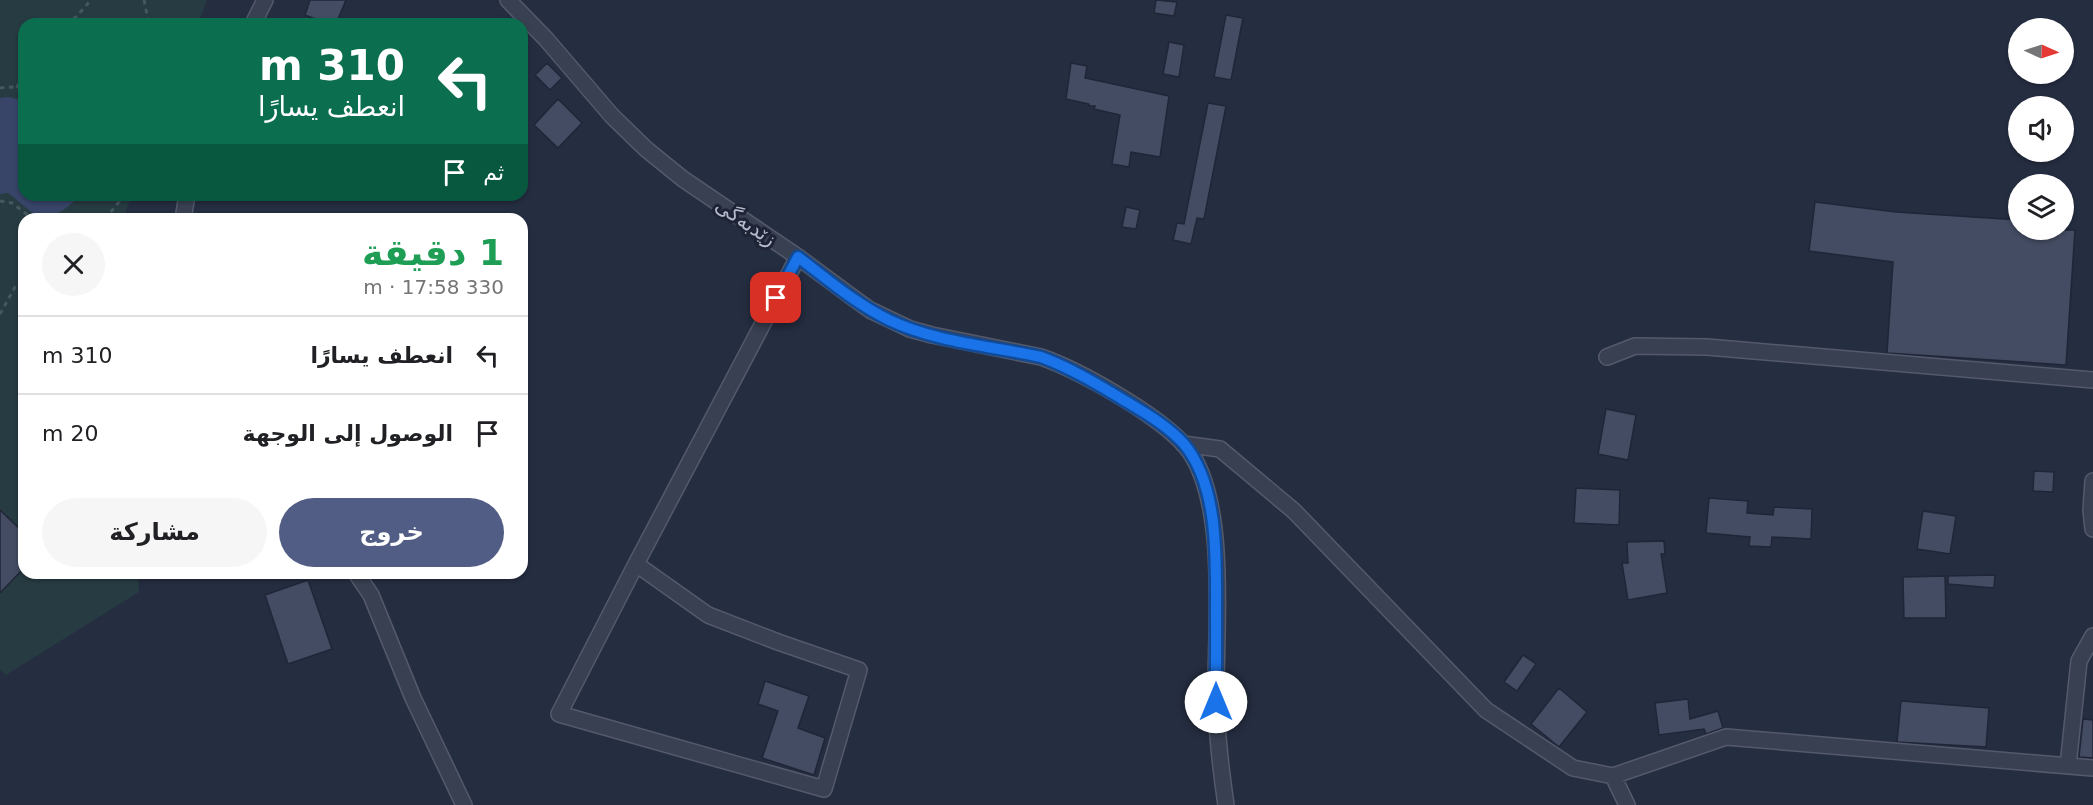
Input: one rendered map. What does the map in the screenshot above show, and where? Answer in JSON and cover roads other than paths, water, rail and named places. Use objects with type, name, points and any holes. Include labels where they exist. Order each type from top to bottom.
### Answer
[{"type":"street","points":[[256,18],[265,0]]},
{"type":"street","name":"زێدبەگی","points":[[508,0],[526,18]]},
{"type":"street","name":"زێدبەگی","points":[[528,21],[612,116],[646,150],[870,310],[910,329],[1041,357],[1070,368],[1165,427],[1184,444],[1202,478],[1215,539],[1216,702],[1226,805]]},
{"type":"street","points":[[636,564],[708,615],[859,670],[824,789],[559,714],[636,564],[798,257]]},
{"type":"street","points":[[1607,357],[1635,346],[1707,346],[2093,380]]},
{"type":"street","points":[[1184,444],[1220,449],[1294,511],[1486,711],[1573,768],[1613,776],[1726,738],[2093,768]]},
{"type":"street","points":[[2093,481],[2091,510],[2093,529]]},
{"type":"street","points":[[360,579],[370,596],[464,805]]},
{"type":"street","points":[[2068,766],[2079,661],[2093,636]]},
{"type":"street","points":[[1613,776],[1627,805]]},
{"type":"water","points":[[0,98],[18,100],[18,201],[8,193],[0,194]]},
{"type":"water","points":[[18,201],[74,201],[58,213],[34,213]]}]
